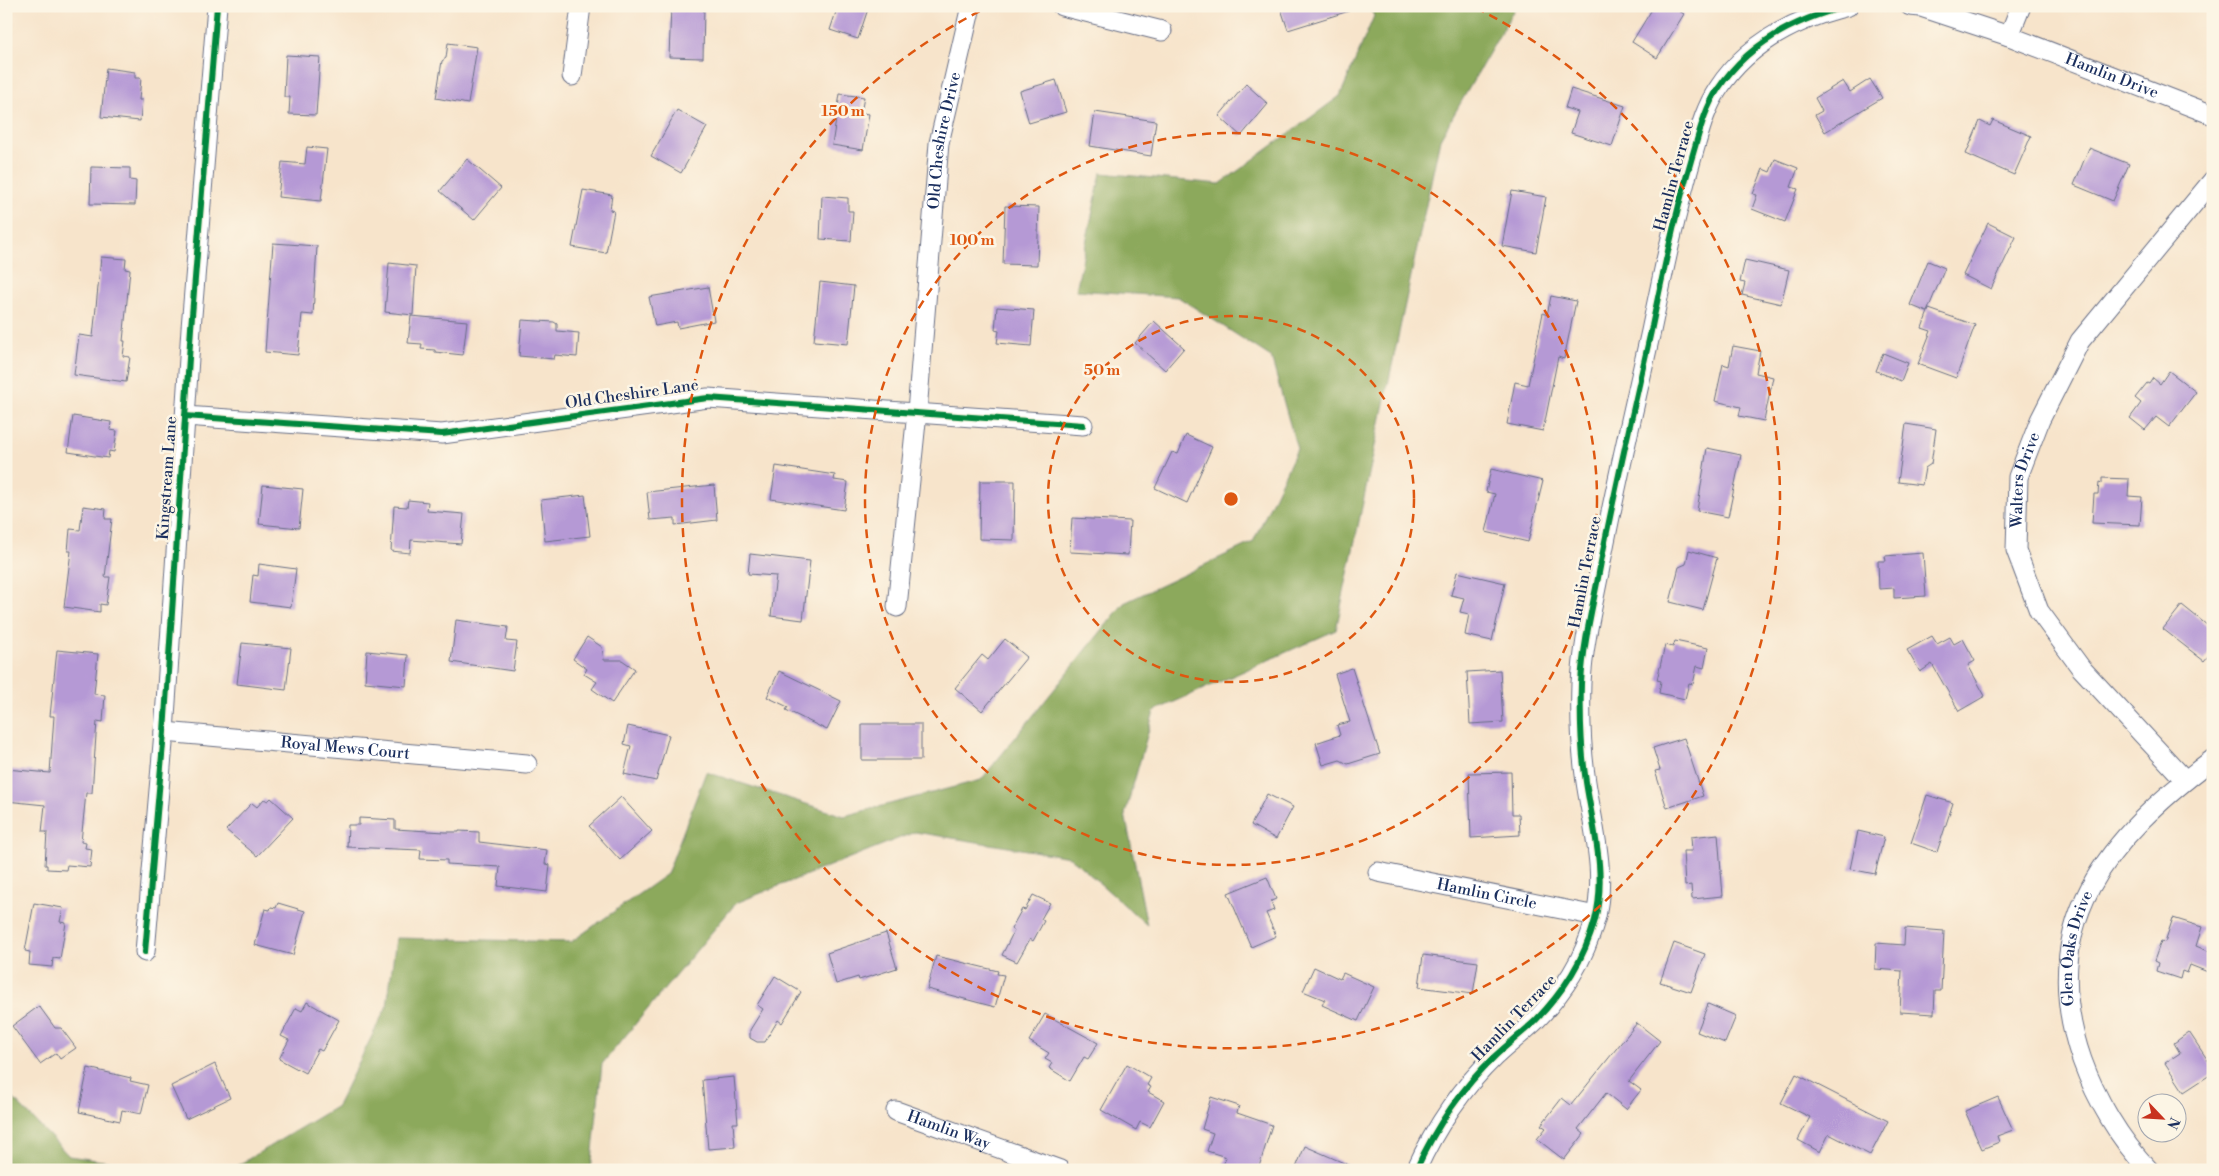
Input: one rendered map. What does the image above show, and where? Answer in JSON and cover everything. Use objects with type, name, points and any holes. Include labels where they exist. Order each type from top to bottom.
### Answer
[{"type":"street","name":"Kingstream Lane","points":[[145,952],[164,732],[185,416],[217,6]]},
{"type":"street","points":[[572,76],[580,6]]},
{"type":"street","name":"Old Cheshire Drive","points":[[897,606],[917,412],[939,143],[972,6]]},
{"type":"street","points":[[1062,6],[1162,31]]},
{"type":"street","name":"Hamlin Terrace","points":[[1416,1170],[1430,1139],[1462,1093],[1494,1057],[1534,1022],[1569,981],[1587,946],[1596,916],[1600,880],[1597,840],[1586,781],[1581,727],[1584,652],[1603,547],[1679,204],[1705,114],[1716,91],[1735,66],[1758,45],[1786,27],[1818,13],[1848,6]]},
{"type":"street","points":[[1910,6],[1921,7],[2009,36],[2021,6]]},
{"type":"street","name":"Hamlin Drive","points":[[2009,36],[2213,115]]},
{"type":"street","name":"Walters Drive","points":[[2185,780],[2081,668],[2039,612],[2016,550],[2018,477],[2040,420],[2080,342],[2213,180]]},
{"type":"street","name":"Old Cheshire Lane","points":[[185,416],[442,434],[708,398],[1083,425]]},
{"type":"street","name":"Royal Mews Court","points":[[164,732],[527,764]]},
{"type":"street","name":"Glen Oaks Drive","points":[[2149,1170],[2137,1158],[2116,1127],[2086,1071],[2076,1043],[2068,1005],[2066,977],[2069,946],[2077,916],[2091,887],[2109,859],[2138,823],[2185,780],[2213,759]]},
{"type":"street","name":"Hamlin Circle","points":[[1378,872],[1596,916]]},
{"type":"street","name":"Hamlin Way","points":[[896,1111],[1060,1170]]},
{"type":"green space","points":[[1369,6],[1516,6],[1440,139],[1336,630],[1154,711],[1125,814],[1147,925],[1070,857],[915,832],[736,903],[602,1064],[591,1170],[230,1170],[337,1106],[387,1006],[396,938],[571,942],[667,874],[706,772],[844,816],[981,780],[1124,603],[1253,542],[1297,449],[1271,357],[1178,297],[1076,290],[1101,173],[1220,184],[1340,96],[1374,16]]},
{"type":"green space","points":[[6,1091],[69,1156],[163,1170],[6,1170]]},
{"type":"building","points":[[671,6],[704,6],[703,58],[669,57]]},
{"type":"building","points":[[838,6],[869,6],[858,39],[830,30]]},
{"type":"building","points":[[1280,6],[1348,6],[1349,11],[1288,30]]},
{"type":"building","points":[[1654,6],[1671,6],[1684,14],[1657,58],[1632,42]]},
{"type":"building","points":[[448,43],[477,47],[468,104],[436,98],[442,61],[446,58]]},
{"type":"building","points":[[286,55],[320,57],[316,115],[289,114],[290,97],[284,97]]},
{"type":"building","points":[[106,68],[135,72],[135,78],[141,78],[139,100],[142,100],[140,121],[101,117]]},
{"type":"building","points":[[1870,79],[1882,98],[1825,132],[1815,115],[1822,111],[1815,98],[1843,81],[1850,92]]},
{"type":"building","points":[[1056,80],[1066,112],[1029,123],[1020,91]]},
{"type":"building","points":[[1246,84],[1268,104],[1241,136],[1219,116]]},
{"type":"building","points":[[1571,89],[1625,106],[1612,146],[1571,133],[1578,112],[1565,108]]},
{"type":"building","points":[[840,94],[864,97],[861,113],[869,114],[863,150],[832,145]]},
{"type":"building","points":[[677,110],[707,127],[681,173],[651,156]]},
{"type":"building","points":[[1095,112],[1156,121],[1151,156],[1090,146]]},
{"type":"building","points":[[1993,120],[2031,136],[2014,175],[1966,154],[1980,121],[1990,126]]},
{"type":"building","points":[[307,147],[327,149],[321,201],[278,197],[282,162],[305,164]]},
{"type":"building","points":[[2089,148],[2129,164],[2113,201],[2074,185]]},
{"type":"building","points":[[467,159],[501,188],[474,220],[440,191]]},
{"type":"building","points":[[1775,159],[1798,168],[1791,187],[1798,189],[1785,222],[1752,209],[1757,195],[1753,194],[1763,169],[1770,172]]},
{"type":"building","points":[[91,167],[130,168],[130,180],[136,181],[135,205],[90,204]]},
{"type":"building","points":[[583,190],[612,195],[610,210],[614,211],[606,253],[572,247]]},
{"type":"building","points":[[1512,191],[1546,197],[1536,252],[1502,246]]},
{"type":"building","points":[[822,196],[848,198],[848,211],[853,211],[851,241],[820,239]]},
{"type":"building","points":[[1005,206],[1039,207],[1037,265],[1003,264]]},
{"type":"building","points":[[1988,223],[2016,237],[1991,289],[1963,275]]},
{"type":"building","points":[[273,243],[317,246],[313,315],[302,314],[298,355],[265,352]]},
{"type":"building","points":[[101,257],[126,259],[125,269],[130,270],[123,341],[125,341],[123,356],[130,357],[126,382],[74,375],[79,335],[93,337]]},
{"type":"building","points":[[1745,260],[1789,270],[1781,304],[1742,295],[1745,283],[1740,282]]},
{"type":"building","points":[[1928,261],[1945,268],[1927,312],[1910,305]]},
{"type":"building","points":[[389,263],[416,266],[413,315],[385,312]]},
{"type":"building","points":[[820,282],[854,286],[848,344],[814,341]]},
{"type":"building","points":[[708,287],[714,321],[678,328],[677,322],[655,326],[649,297]]},
{"type":"building","points":[[1551,296],[1576,301],[1564,359],[1558,357],[1543,431],[1507,424],[1515,382],[1528,385],[1543,313],[1547,315]]},
{"type":"building","points":[[997,307],[1034,310],[1031,346],[997,343],[999,331],[995,330]]},
{"type":"building","points":[[1929,309],[1975,325],[1956,378],[1918,364],[1931,331],[1922,328]]},
{"type":"building","points":[[411,316],[467,321],[463,355],[421,349],[422,344],[408,343]]},
{"type":"building","points":[[522,320],[554,322],[557,324],[557,331],[579,333],[577,357],[555,355],[554,359],[519,356]]},
{"type":"building","points":[[1154,321],[1184,348],[1165,370],[1135,343]]},
{"type":"building","points":[[1733,346],[1760,351],[1756,373],[1773,377],[1764,421],[1739,416],[1741,407],[1715,401],[1723,364],[1729,366]]},
{"type":"building","points":[[1883,353],[1908,363],[1901,381],[1876,371]]},
{"type":"building","points":[[2169,371],[2196,392],[2169,427],[2156,417],[2145,430],[2130,418],[2141,403],[2135,398],[2153,378],[2160,384]]},
{"type":"building","points":[[73,416],[111,422],[110,430],[117,431],[114,452],[109,451],[108,458],[68,452]]},
{"type":"building","points":[[1906,424],[1936,429],[1931,464],[1925,468],[1922,485],[1898,482]]},
{"type":"building","points":[[1186,435],[1212,447],[1187,503],[1155,488],[1172,452],[1178,454]]},
{"type":"building","points":[[1707,448],[1741,455],[1728,517],[1697,511]]},
{"type":"building","points":[[776,466],[835,475],[834,480],[848,482],[844,510],[771,499]]},
{"type":"building","points":[[1491,469],[1543,481],[1528,542],[1486,532],[1495,494],[1486,492]]},
{"type":"building","points":[[2102,478],[2129,479],[2128,496],[2142,497],[2140,525],[2092,523],[2094,494],[2098,494],[2099,482],[2102,483]]},
{"type":"building","points":[[980,481],[1015,481],[1014,540],[979,539]]},
{"type":"building","points":[[263,485],[303,489],[299,528],[259,524]]},
{"type":"building","points":[[714,485],[717,520],[675,525],[675,518],[650,520],[647,492]]},
{"type":"building","points":[[585,495],[590,536],[545,541],[541,500]]},
{"type":"building","points":[[408,500],[428,502],[427,511],[464,514],[461,544],[411,540],[410,553],[391,551],[394,506],[407,507]]},
{"type":"building","points":[[83,506],[106,509],[105,519],[112,519],[105,577],[110,577],[106,605],[100,604],[100,612],[64,607],[71,551],[68,551],[70,529],[80,530]]},
{"type":"building","points":[[1072,518],[1130,521],[1128,555],[1070,552]]},
{"type":"building","points":[[1689,550],[1717,558],[1703,610],[1670,602],[1679,567],[1686,564]]},
{"type":"building","points":[[1923,553],[1926,596],[1894,598],[1894,588],[1879,589],[1878,561],[1886,561],[1885,556]]},
{"type":"building","points":[[750,554],[810,561],[803,620],[771,616],[776,576],[748,574]]},
{"type":"building","points":[[259,564],[296,569],[291,607],[250,602],[253,575],[258,576]]},
{"type":"building","points":[[1457,572],[1505,583],[1492,641],[1465,635],[1469,614],[1460,612],[1464,598],[1451,595]]},
{"type":"building","points":[[2182,605],[2213,630],[2213,650],[2204,661],[2163,629]]},
{"type":"building","points":[[456,620],[508,627],[506,641],[517,642],[513,671],[451,662]]},
{"type":"building","points":[[1932,636],[1937,644],[1950,637],[1954,644],[1963,639],[1975,661],[1968,665],[1985,696],[1959,711],[1932,664],[1920,672],[1907,650]]},
{"type":"building","points":[[587,637],[602,647],[604,660],[622,660],[635,669],[612,703],[592,689],[597,682],[584,674],[587,669],[573,659]]},
{"type":"building","points":[[1005,639],[1027,657],[982,711],[955,688],[982,655],[988,660]]},
{"type":"building","points":[[1675,641],[1708,648],[1704,668],[1697,666],[1693,684],[1689,683],[1685,699],[1659,693],[1661,681],[1657,680],[1665,645],[1673,647]]},
{"type":"building","points":[[242,643],[291,648],[286,690],[237,684]]},
{"type":"building","points":[[57,650],[98,654],[94,694],[105,695],[103,722],[97,721],[92,793],[86,793],[81,842],[86,843],[85,848],[92,849],[90,867],[67,865],[66,870],[47,869],[47,865],[45,865],[47,832],[42,832],[45,805],[6,801],[6,769],[50,773],[54,716],[50,716]]},
{"type":"building","points":[[367,651],[408,655],[406,686],[365,682]]},
{"type":"building","points":[[1352,668],[1380,754],[1348,764],[1340,760],[1323,765],[1316,743],[1340,735],[1337,725],[1350,722],[1335,674]]},
{"type":"building","points":[[1500,670],[1503,722],[1470,724],[1467,672]]},
{"type":"building","points":[[779,671],[841,701],[827,730],[786,710],[788,707],[767,697]]},
{"type":"building","points":[[862,724],[921,724],[921,760],[862,760]]},
{"type":"building","points":[[628,726],[669,735],[656,781],[624,774],[631,746],[624,744]]},
{"type":"building","points":[[1684,738],[1703,796],[1667,808],[1655,771],[1660,770],[1653,748]]},
{"type":"building","points":[[1511,772],[1512,814],[1519,814],[1520,835],[1471,838],[1469,773]]},
{"type":"building","points":[[1267,794],[1293,807],[1276,839],[1251,825]]},
{"type":"building","points":[[1927,795],[1953,803],[1937,852],[1911,843]]},
{"type":"building","points":[[621,797],[652,831],[620,860],[589,826]]},
{"type":"building","points":[[271,798],[293,818],[257,856],[226,830],[252,803],[257,807],[264,799],[268,801]]},
{"type":"building","points":[[359,818],[395,820],[395,829],[479,832],[479,842],[547,850],[545,864],[550,865],[547,892],[498,886],[500,867],[447,864],[447,860],[420,859],[421,850],[347,847],[348,825],[359,825]]},
{"type":"building","points":[[1858,831],[1884,837],[1875,874],[1850,869]]},
{"type":"building","points":[[1718,834],[1723,896],[1692,899],[1691,885],[1685,886],[1683,851],[1692,851],[1691,837]]},
{"type":"building","points":[[1267,877],[1276,899],[1271,901],[1274,910],[1266,913],[1276,936],[1251,947],[1228,893]]},
{"type":"building","points":[[1033,895],[1050,903],[1041,919],[1044,921],[1033,941],[1030,939],[1017,962],[1002,955],[1014,931],[1011,929],[1022,909],[1025,910]]},
{"type":"building","points":[[34,903],[63,908],[60,922],[66,923],[60,959],[53,958],[52,967],[29,965],[30,952],[25,951]]},
{"type":"building","points":[[278,903],[305,911],[293,955],[255,945],[265,909],[276,908]]},
{"type":"building","points":[[2173,918],[2202,927],[2196,946],[2213,953],[2213,974],[2190,965],[2187,973],[2182,971],[2180,979],[2156,971],[2158,963],[2154,961],[2161,941],[2165,942]]},
{"type":"building","points":[[1905,928],[1944,931],[1941,991],[1935,991],[1934,1014],[1900,1012],[1902,971],[1875,969],[1876,943],[1904,945]]},
{"type":"building","points":[[886,933],[897,968],[859,980],[858,977],[836,984],[827,953]]},
{"type":"building","points":[[1674,943],[1705,954],[1691,992],[1660,982]]},
{"type":"building","points":[[1423,955],[1478,962],[1473,994],[1419,987]]},
{"type":"building","points":[[936,956],[998,971],[997,974],[1004,975],[995,1007],[927,989]]},
{"type":"building","points":[[1314,967],[1340,979],[1343,973],[1374,987],[1358,1021],[1322,1005],[1325,1000],[1303,991]]},
{"type":"building","points":[[775,976],[801,992],[782,1023],[778,1020],[765,1042],[757,1042],[750,1038],[750,1030],[763,1009],[757,1005]]},
{"type":"building","points":[[307,1002],[339,1020],[322,1051],[318,1049],[305,1073],[279,1059],[289,1040],[281,1036],[296,1008],[302,1011]]},
{"type":"building","points":[[1708,1004],[1736,1016],[1725,1043],[1697,1032]]},
{"type":"building","points":[[39,1006],[55,1028],[61,1028],[76,1048],[60,1059],[56,1053],[40,1064],[12,1026]]},
{"type":"building","points":[[1045,1014],[1098,1043],[1088,1059],[1084,1057],[1070,1081],[1049,1068],[1052,1063],[1045,1059],[1049,1053],[1029,1041]]},
{"type":"building","points":[[1637,1023],[1660,1041],[1629,1081],[1641,1090],[1626,1109],[1606,1093],[1578,1129],[1584,1134],[1564,1160],[1537,1139],[1546,1128],[1541,1125],[1562,1098],[1571,1105]]},
{"type":"building","points":[[2189,1032],[2213,1068],[2213,1073],[2184,1092],[2165,1063],[2180,1053],[2174,1043]]},
{"type":"building","points":[[215,1064],[230,1098],[186,1119],[171,1086]]},
{"type":"building","points":[[1127,1064],[1151,1078],[1147,1085],[1151,1087],[1148,1092],[1164,1101],[1150,1127],[1140,1122],[1136,1130],[1101,1110]]},
{"type":"building","points":[[88,1068],[131,1078],[130,1081],[148,1085],[141,1114],[122,1110],[120,1121],[79,1112]]},
{"type":"building","points":[[1796,1074],[1888,1121],[1870,1155],[1829,1134],[1820,1152],[1798,1140],[1810,1117],[1781,1103]]},
{"type":"building","points":[[734,1077],[738,1123],[733,1123],[735,1147],[708,1149],[702,1080]]},
{"type":"building","points":[[1211,1097],[1239,1106],[1237,1113],[1272,1125],[1258,1170],[1235,1170],[1223,1166],[1226,1157],[1207,1151],[1213,1133],[1202,1129]]},
{"type":"building","points":[[1998,1097],[2013,1130],[1997,1136],[1999,1142],[1982,1149],[1965,1111]]},
{"type":"building","points":[[1305,1146],[1360,1170],[1295,1170]]},
{"type":"cycle path","points":[[145,952],[164,732],[191,328],[217,6]]},
{"type":"cycle path","points":[[1416,1170],[1423,1154],[1450,1109],[1471,1081],[1495,1056],[1535,1021],[1564,986],[1579,962],[1595,920],[1600,885],[1598,851],[1586,782],[1582,745],[1581,683],[1584,656],[1610,516],[1670,244],[1705,114],[1713,97],[1730,73],[1758,46],[1791,26],[1828,11],[1848,6]]},
{"type":"cycle path","points":[[185,416],[442,434],[708,398],[1083,425]]}]
